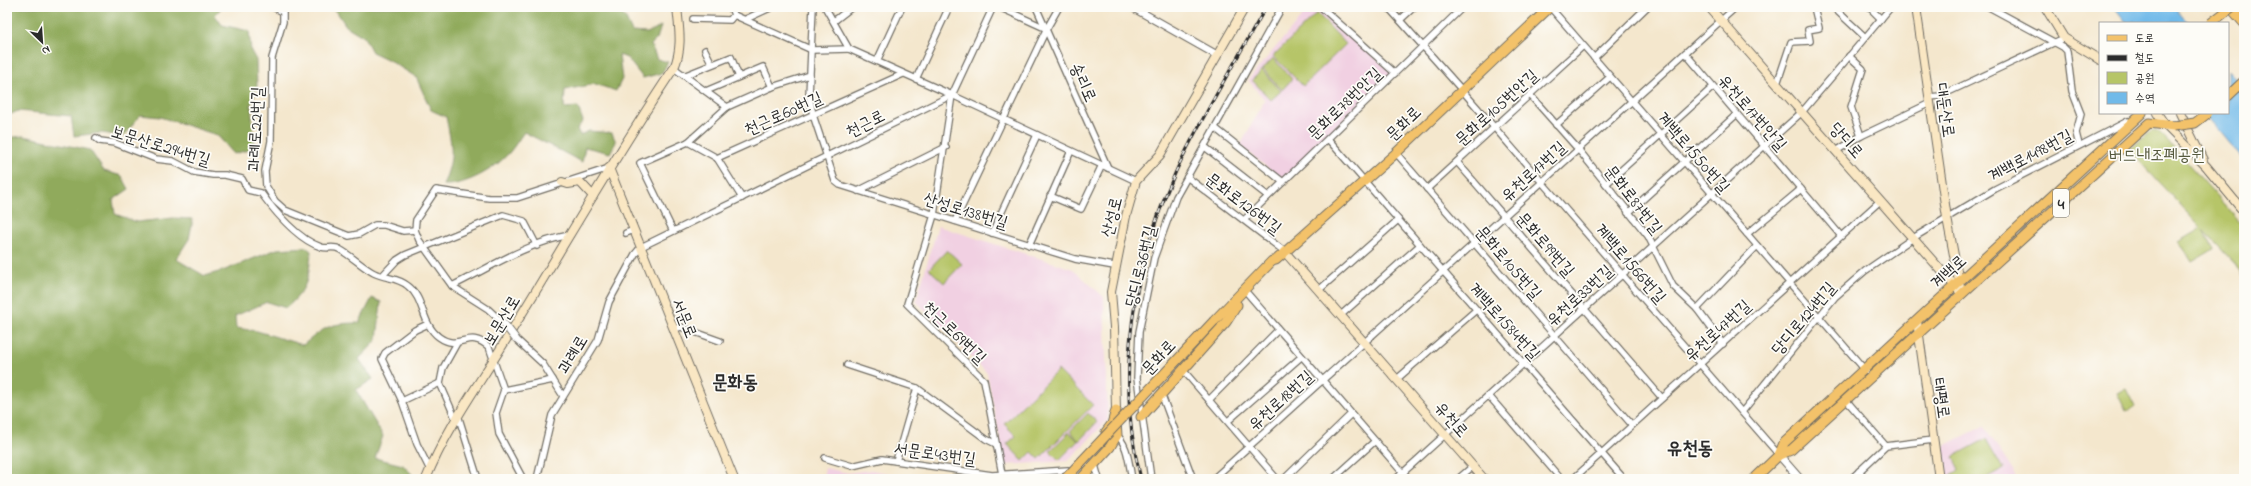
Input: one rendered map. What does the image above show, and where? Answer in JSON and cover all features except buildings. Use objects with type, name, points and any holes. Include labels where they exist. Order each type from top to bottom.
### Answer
[{"type":"main road","name":"보문산로","points":[[426,479],[457,417],[494,360],[609,168],[674,68],[679,57],[681,41],[677,7]]},
{"type":"main road","name":"산성로","points":[[1116,410],[1114,334],[1111,292],[1114,266],[1136,181],[1160,155],[1245,7]]},
{"type":"main road","name":"문화로","points":[[1074,479],[1272,261],[1276,260],[1284,251],[1396,153],[1461,89],[1550,7]]},
{"type":"main road","name":"당디로","points":[[1709,7],[1959,288]]},
{"type":"main road","name":"대둔산로","points":[[1916,7],[1947,218],[1959,288]]},
{"type":"main road","points":[[2045,7],[2064,38],[2099,59]]},
{"type":"main road","points":[[2212,22],[2231,7],[2244,23]]},
{"type":"main road","points":[[2229,95],[2244,82]]},
{"type":"main road","name":"계백로","points":[[1754,479],[1779,456],[1791,450],[1918,335],[1959,288],[2141,114]]},
{"type":"main road","points":[[2158,114],[2170,125],[2206,166],[2244,212]]},
{"type":"main road","points":[[2180,114],[2206,166]]},
{"type":"main road","name":"계백로","points":[[1779,456],[1784,443],[1865,370],[1916,321],[1959,288],[2149,123],[2170,125],[2194,123],[2207,114]]},
{"type":"main road","name":"서문로","points":[[609,168],[734,479]]},
{"type":"main road","points":[[562,182],[568,184],[580,182],[593,196]]},
{"type":"main road","name":"유천로","points":[[1284,251],[1484,479]]},
{"type":"main road","name":"문화로","points":[[1233,305],[1248,294],[1276,264],[1276,260]]},
{"type":"main road","points":[[1139,402],[1151,386],[1217,314],[1233,305]]},
{"type":"main road","points":[[1141,417],[1226,322],[1233,305]]},
{"type":"main road","name":"태평로","points":[[1916,321],[1939,479]]},
{"type":"main road","name":"문화로","points":[[1067,475],[1217,323]]},
{"type":"main road","points":[[1060,479],[1067,475],[1108,430],[1112,424],[1116,410]]},
{"type":"main road","points":[[1081,479],[1110,448],[1117,435],[1116,410]]},
{"type":"street","name":"과례로22번길","points":[[274,7],[283,12],[283,22],[272,58],[271,141],[264,171],[266,186],[275,201],[285,210],[349,236],[359,234],[375,225],[384,225],[403,231],[415,230]]},
{"type":"street","points":[[731,7],[734,15]]},
{"type":"street","points":[[746,19],[772,7]]},
{"type":"street","points":[[813,7],[809,95],[813,115],[828,157]]},
{"type":"street","points":[[825,7],[849,49]]},
{"type":"street","points":[[834,21],[852,7]]},
{"type":"street","points":[[877,61],[902,7]]},
{"type":"street","points":[[916,80],[949,7]]},
{"type":"street","points":[[934,215],[946,147],[952,95],[993,7]]},
{"type":"street","points":[[999,7],[1045,29]]},
{"type":"street","name":"송리로","points":[[1036,7],[1108,168]]},
{"type":"street","points":[[955,221],[1045,29],[1059,7]]},
{"type":"street","points":[[1132,7],[1217,55]]},
{"type":"street","name":"당디로36번길","points":[[1151,479],[1141,417],[1137,378],[1139,332],[1145,296],[1162,231],[1176,197],[1282,7]]},
{"type":"street","points":[[1321,7],[1395,73]]},
{"type":"street","name":"계백로1566번길","points":[[1388,7],[1495,127],[1779,456]]},
{"type":"street","points":[[1400,20],[1414,7]]},
{"type":"street","name":"문화로78번안길","points":[[1244,220],[1463,7]]},
{"type":"street","name":"계백로1550번길","points":[[1550,7],[1871,377]]},
{"type":"street","points":[[1594,58],[1647,7]]},
{"type":"street","name":"유천로17번길","points":[[1364,342],[1736,7]]},
{"type":"street","points":[[1777,84],[1791,42],[1810,41],[1808,30],[1819,28],[1814,7]]},
{"type":"street","points":[[1833,7],[1865,37]]},
{"type":"street","points":[[1869,7],[1881,19]]},
{"type":"street","name":"유천로33번길","points":[[1396,479],[1802,112],[1891,7]]},
{"type":"street","points":[[1989,7],[2054,42],[2067,51],[2072,91],[2081,114],[2076,133],[2079,145]]},
{"type":"street","points":[[693,19],[730,20],[734,15]]},
{"type":"street","points":[[734,15],[746,19],[812,50],[849,49],[952,95],[1136,181]]},
{"type":"street","points":[[1836,151],[1929,100],[2064,38]]},
{"type":"street","name":"문화로105번안길","points":[[1427,189],[1583,46]]},
{"type":"street","points":[[705,50],[712,64]]},
{"type":"street","name":"유천로17번안길","points":[[1685,53],[1841,236]]},
{"type":"street","points":[[1849,56],[1864,69],[1851,107],[1861,136]]},
{"type":"street","points":[[686,75],[731,57],[739,77]]},
{"type":"street","points":[[706,91],[763,67],[772,88]]},
{"type":"street","points":[[674,68],[686,75],[727,107]]},
{"type":"street","name":"천근로60번길","points":[[717,158],[903,74]]},
{"type":"street","points":[[673,231],[640,163],[688,142],[727,107],[772,88],[810,75]]},
{"type":"street","points":[[1556,125],[1610,77]]},
{"type":"street","points":[[1606,184],[1713,86]]},
{"type":"street","name":"천근로","points":[[641,247],[828,157],[952,95]]},
{"type":"street","name":"문화로87번길","points":[[1530,95],[1578,149],[1648,236],[1672,286],[1697,309],[1723,344]]},
{"type":"street","points":[[1628,213],[1737,114]]},
{"type":"street","name":"계백로1498번길","points":[[1947,218],[1995,189],[2128,121]]},
{"type":"street","points":[[1215,128],[1283,182]]},
{"type":"street","points":[[992,233],[1037,135]]},
{"type":"street","name":"보문산로294번길","points":[[96,138],[100,141],[115,143],[156,159],[173,161],[194,172],[213,175],[225,174],[242,179],[248,190],[262,193],[272,209],[302,238],[322,248],[339,249],[375,273],[399,279],[416,292],[428,324],[439,337],[457,343]]},
{"type":"street","name":"계백로1584번길","points":[[1328,139],[1624,479]]},
{"type":"street","points":[[688,142],[717,158],[742,198]]},
{"type":"street","points":[[858,191],[946,147]]},
{"type":"street","points":[[1205,147],[1268,196]]},
{"type":"street","points":[[1029,245],[1071,151]]},
{"type":"street","name":"문화로105번길","points":[[1396,153],[1632,425]]},
{"type":"street","name":"산성로138번길","points":[[828,157],[835,181],[840,185],[1075,259],[1114,266]]},
{"type":"street","name":"문화로99번길","points":[[1456,162],[1662,398]]},
{"type":"street","points":[[1050,196],[1081,209],[1102,165]]},
{"type":"street","points":[[563,396],[543,364],[515,338],[505,325],[488,309],[452,286],[424,247],[415,230],[416,220],[436,190],[489,198],[517,198],[562,182],[609,168]]},
{"type":"street","name":"문화로126번길","points":[[1187,177],[1284,251]]},
{"type":"street","points":[[1747,234],[1801,189]]},
{"type":"street","name":"유천로47번길","points":[[1573,479],[1880,201]]},
{"type":"street","points":[[383,275],[397,260],[424,247],[503,215],[524,221],[537,246]]},
{"type":"street","name":"천근로69번길","points":[[934,215],[907,304],[984,380],[1002,474]]},
{"type":"street","points":[[1913,238],[1947,218]]},
{"type":"street","points":[[1319,290],[1398,220]]},
{"type":"street","points":[[626,233],[634,230]]},
{"type":"street","points":[[452,286],[555,238],[570,235]]},
{"type":"street","name":"당디로124번길","points":[[1742,412],[1820,318],[1835,297],[1860,276],[1913,238]]},
{"type":"street","points":[[1341,315],[1420,245]]},
{"type":"street","points":[[1697,309],[1757,246]]},
{"type":"street","name":"과례로","points":[[537,479],[552,415],[598,340],[609,302],[634,254],[641,247]]},
{"type":"street","points":[[1248,294],[1408,479]]},
{"type":"street","points":[[1397,379],[1476,310]]},
{"type":"street","points":[[428,324],[415,330],[382,356],[384,364],[402,401],[417,444],[430,470]]},
{"type":"street","points":[[674,329],[681,327],[720,341]]},
{"type":"street","points":[[1209,400],[1278,330]]},
{"type":"street","points":[[457,343],[473,338],[480,339],[489,347],[504,390],[496,413],[496,422],[506,449],[523,479]]},
{"type":"street","name":"유천로18번길","points":[[1213,479],[1364,342]]},
{"type":"street","name":"보문산로","points":[[440,383],[442,368],[457,343]]},
{"type":"street","points":[[1228,421],[1301,357]]},
{"type":"street","points":[[847,365],[917,388],[986,439],[996,444]]},
{"type":"street","points":[[1183,370],[1277,479]]},
{"type":"street","points":[[504,390],[553,380]]},
{"type":"street","points":[[402,401],[440,383],[457,417],[478,479]]},
{"type":"street","points":[[896,461],[917,388]]},
{"type":"street","points":[[1161,393],[1193,479]]},
{"type":"street","points":[[1489,396],[1561,479]]},
{"type":"street","points":[[1846,400],[1886,446]]},
{"type":"street","points":[[1284,479],[1351,414]]},
{"type":"street","points":[[1108,430],[1117,435],[1124,447],[1132,479]]},
{"type":"street","points":[[1851,479],[1886,446],[1933,440]]},
{"type":"street","points":[[1333,479],[1375,441]]},
{"type":"street","points":[[1779,456],[1800,479]]},
{"type":"street","name":"서문로43번길","points":[[824,458],[852,466],[882,459],[992,475],[1067,475]]},
{"type":"street","points":[[1095,465],[1099,479]]},
{"type":"street","points":[[1458,479],[1473,466]]},
{"type":"street","points":[[1859,471],[1866,479]]},
{"type":"shaded area","points":[[1310,7],[1318,7],[1393,73],[1283,180],[1240,146],[1265,100],[1248,80]]},
{"type":"shaded area","points":[[938,226],[1073,269],[1104,297],[1108,420],[1068,461],[1005,465],[987,373],[916,301]]},
{"type":"shaded area","points":[[1984,426],[2018,479],[1947,479],[1942,447]]},
{"type":"shaded area","points":[[825,468],[848,473],[871,470],[920,479],[823,479]]},
{"type":"shaded area","points":[[768,476],[772,479],[743,479],[742,477]]},
{"type":"green space","points":[[7,7],[222,7],[215,15],[222,25],[249,31],[251,51],[256,60],[257,86],[251,106],[255,148],[234,154],[217,135],[160,117],[140,115],[124,136],[101,133],[74,136],[71,116],[18,111],[7,116]]},
{"type":"green space","points":[[327,7],[616,7],[626,19],[632,32],[647,33],[661,26],[657,39],[651,45],[657,59],[668,62],[662,73],[643,78],[627,58],[619,55],[622,79],[616,91],[595,84],[565,90],[564,108],[578,107],[583,121],[577,129],[580,135],[589,131],[612,133],[616,142],[610,153],[585,147],[582,162],[524,132],[509,153],[487,171],[470,180],[452,185],[443,185],[451,159],[451,144],[446,117],[431,110],[416,77],[387,59],[372,52],[364,37],[346,26],[337,12]]},
{"type":"green space","points":[[1317,13],[1346,44],[1303,86],[1273,56]]},
{"type":"green space","points":[[1273,58],[1292,79],[1282,90],[1263,69]]},
{"type":"green space","points":[[1262,70],[1281,91],[1271,100],[1252,80]]},
{"type":"green space","name":"버드내조폐공원","points":[[2152,130],[2158,131],[2169,142],[2244,227],[2244,280],[2237,266],[2203,230],[2214,249],[2192,262],[2179,241],[2201,228],[2129,150]]},
{"type":"green space","points":[[23,136],[90,150],[104,171],[122,176],[129,189],[113,200],[115,214],[137,222],[173,218],[193,219],[189,239],[176,259],[205,276],[225,270],[277,249],[306,247],[311,251],[306,283],[293,302],[286,308],[267,302],[235,316],[236,328],[257,331],[303,345],[328,327],[341,324],[359,323],[372,298],[381,302],[377,340],[359,359],[373,379],[356,390],[383,436],[375,458],[403,465],[412,474],[411,479],[7,479],[7,138]]},
{"type":"green space","points":[[947,250],[962,264],[944,283],[929,269]]},
{"type":"green space","points":[[1058,370],[1093,405],[1039,459],[1032,452],[1023,461],[1007,444],[1016,436],[1004,424]]},
{"type":"green space","points":[[2126,389],[2135,407],[2126,411],[2117,393]]},
{"type":"green space","points":[[1088,413],[1097,422],[1079,441],[1070,431]]},
{"type":"green space","points":[[1069,432],[1078,441],[1059,460],[1050,451]]},
{"type":"green space","points":[[1986,439],[2003,469],[1985,479],[1953,479],[1951,475],[1959,470],[1953,457]]},
{"type":"water","points":[[2114,7],[2174,7],[2187,22],[2126,22]]},
{"type":"water","points":[[2229,71],[2244,90],[2244,160],[2205,114],[2229,114]]},
{"type":"railway","points":[[1141,479],[1133,440],[1129,400],[1129,361],[1132,321],[1139,282],[1149,243],[1162,205],[1187,148],[1266,7]]},
{"type":"district","name":"문화동","points":[[735,381]]},
{"type":"district","name":"유천동","points":[[1690,447]]}]
